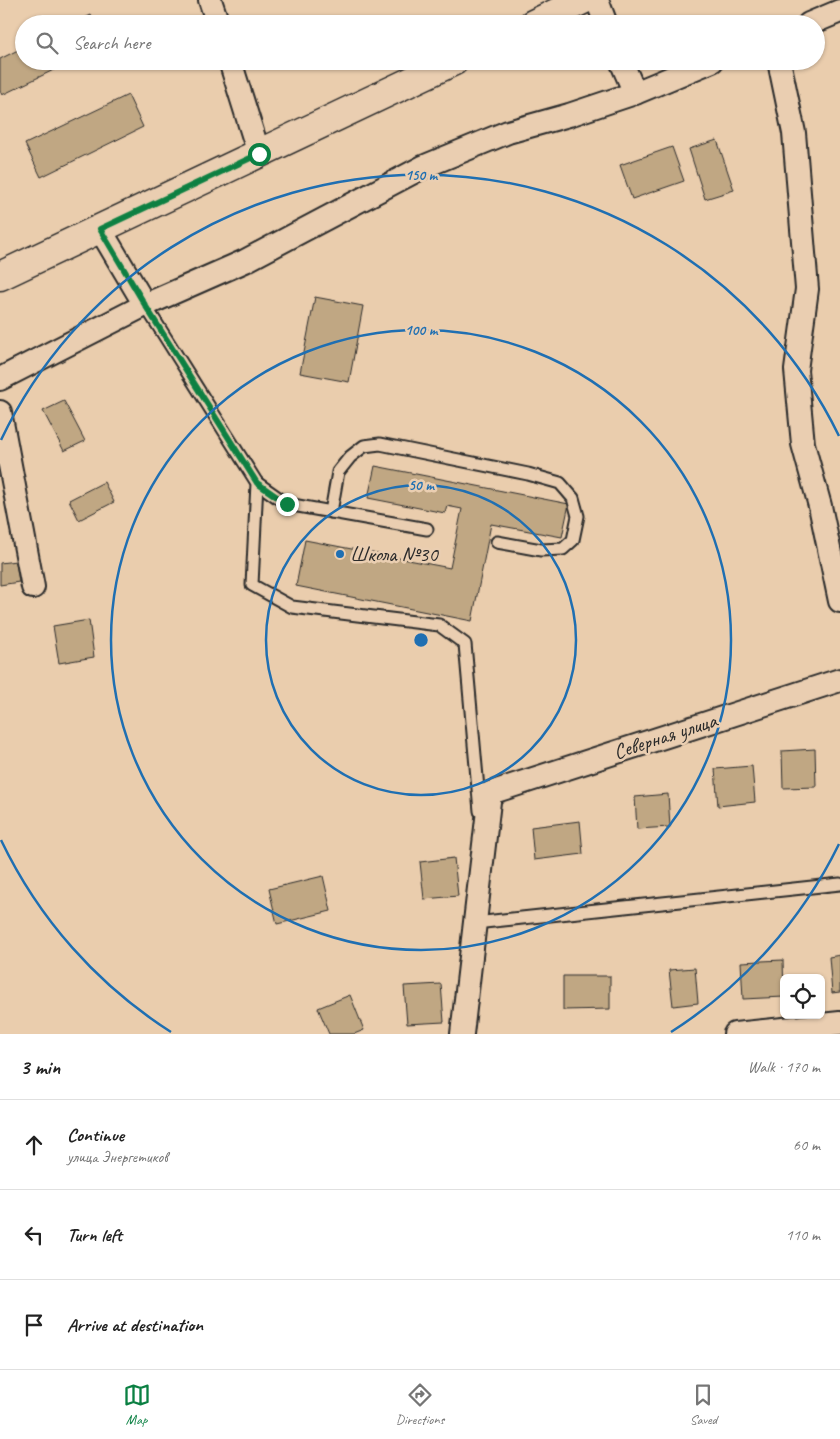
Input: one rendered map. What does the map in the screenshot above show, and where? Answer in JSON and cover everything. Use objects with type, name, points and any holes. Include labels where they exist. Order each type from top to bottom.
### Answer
[{"type":"street","points":[[210,0],[215,15]]},
{"type":"street","points":[[545,13],[583,0]]},
{"type":"street","points":[[597,0],[603,15]]},
{"type":"street","points":[[825,17],[840,11]]},
{"type":"street","points":[[233,70],[259,154]]},
{"type":"street","points":[[0,276],[435,70]]},
{"type":"street","points":[[625,70],[634,93]]},
{"type":"street","points":[[0,379],[145,305],[245,261],[423,167],[508,132],[569,115],[634,93],[690,70]]},
{"type":"street","points":[[781,70],[794,134],[807,289],[796,370],[803,444],[820,506],[840,601]]},
{"type":"street","points":[[100,229],[145,305]]},
{"type":"street","points":[[0,412],[33,587]]},
{"type":"street","name":"Северная улица","points":[[483,851],[490,793],[840,680]]},
{"type":"street","points":[[462,1034],[483,851]]},
{"type":"street","points":[[735,1034],[840,1022]]},
{"type":"lane","points":[[145,305],[257,483],[287,504],[427,529]]},
{"type":"lane","points":[[330,512],[338,472],[350,457],[364,446],[380,444],[528,474],[560,483],[572,498],[578,516],[573,540],[563,549],[541,550],[497,542]]},
{"type":"lane","points":[[257,483],[252,585],[292,607],[439,625],[465,644],[483,851]]},
{"type":"lane","points":[[474,923],[840,884]]},
{"type":"building","points":[[15,52],[15,70],[53,70],[2,95],[0,91],[0,59]]},
{"type":"building","points":[[128,95],[143,127],[41,177],[25,144]]},
{"type":"building","points":[[717,140],[734,190],[705,199],[689,149]]},
{"type":"building","points":[[672,147],[684,181],[632,199],[620,165]]},
{"type":"building","points":[[315,297],[363,306],[349,382],[300,373]]},
{"type":"building","points":[[64,401],[85,441],[64,451],[43,411]]},
{"type":"building","name":"Школа №30","points":[[375,466],[569,504],[562,537],[491,524],[472,621],[296,586],[305,540],[450,568],[462,509],[447,506],[445,513],[368,498]]},
{"type":"building","points":[[104,482],[114,502],[79,520],[69,500]]},
{"type":"building","points":[[16,561],[19,582],[0,585],[0,563]]},
{"type":"building","points":[[89,620],[94,657],[59,663],[53,626]]},
{"type":"building","points":[[815,749],[816,787],[783,788],[782,751]]},
{"type":"building","points":[[752,766],[755,802],[718,806],[715,769]]},
{"type":"building","points":[[668,794],[670,827],[637,829],[635,797]]},
{"type":"building","points":[[580,821],[583,854],[534,860],[531,827]]},
{"type":"building","points":[[454,858],[458,896],[424,899],[420,862]]},
{"type":"building","points":[[323,876],[331,911],[277,924],[269,889]]},
{"type":"building","points":[[840,955],[840,992],[832,993],[829,957]]},
{"type":"building","points":[[783,960],[783,974],[780,974],[780,997],[743,999],[741,962]]},
{"type":"building","points":[[695,968],[698,1003],[673,1006],[669,970]]},
{"type":"building","points":[[563,976],[610,976],[610,1009],[563,1010]]},
{"type":"building","points":[[441,984],[444,1022],[407,1024],[404,986]]},
{"type":"building","points":[[350,995],[364,1030],[354,1034],[329,1034],[318,1008]]},
{"type":"place","name":"Школа №30","points":[[340,554]]},
{"type":"route","points":[[259,154],[100,229],[145,305],[257,483],[287,504]]}]
